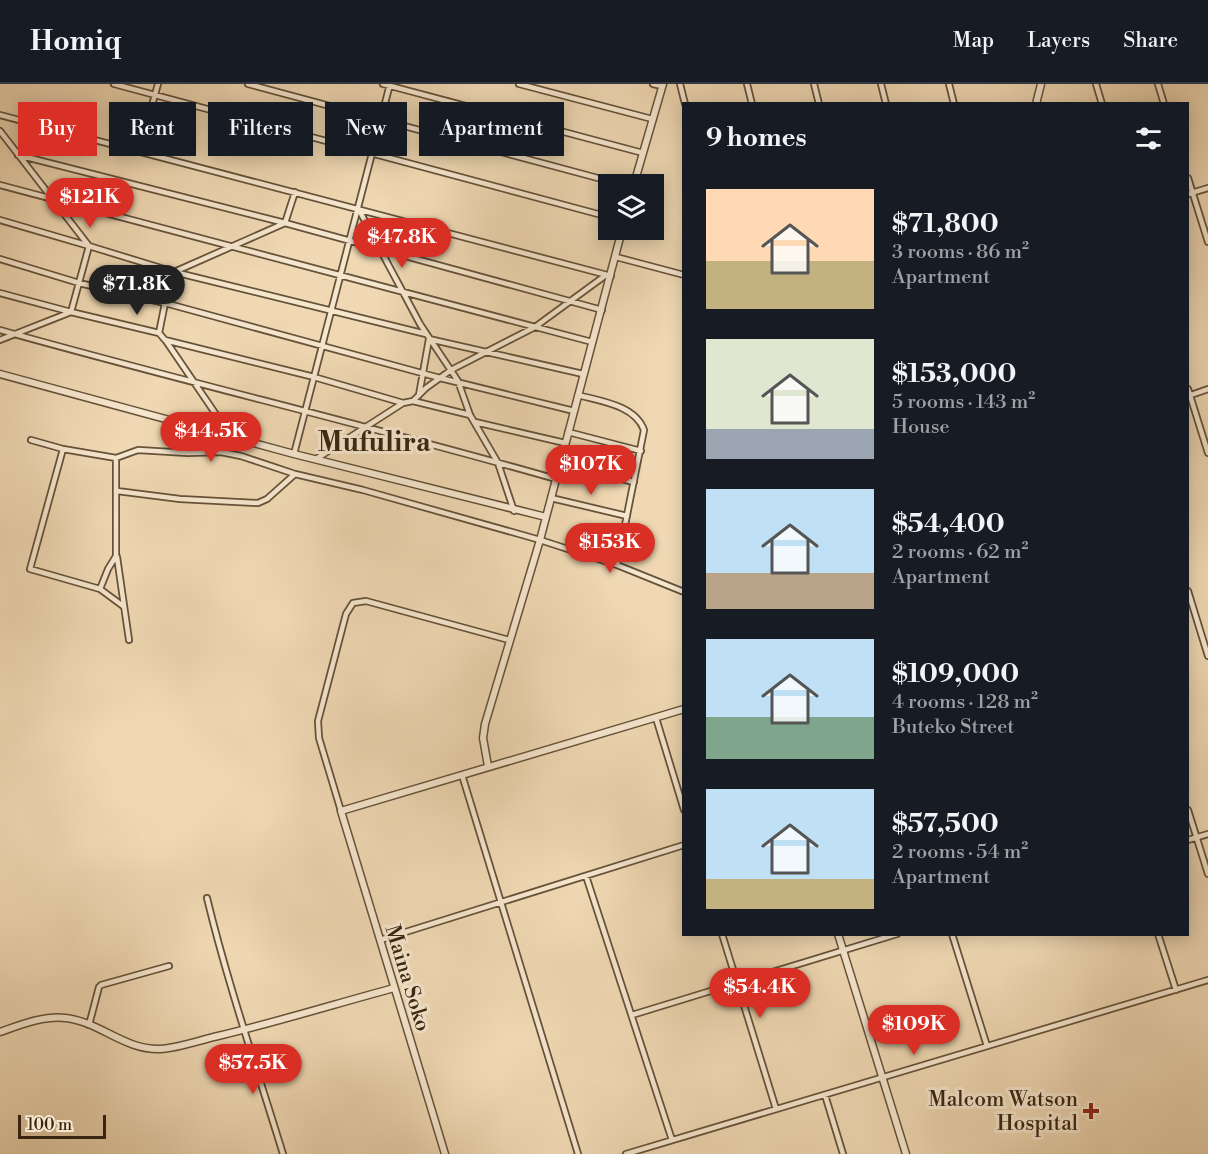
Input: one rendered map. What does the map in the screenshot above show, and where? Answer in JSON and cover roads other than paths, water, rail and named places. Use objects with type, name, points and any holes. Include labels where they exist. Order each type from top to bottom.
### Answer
[{"type":"street","points":[[114,84],[325,140]]},
{"type":"street","points":[[153,102],[158,84]]},
{"type":"street","points":[[248,84],[325,105]]},
{"type":"street","points":[[383,84],[643,153]]},
{"type":"street","points":[[519,84],[652,119]]},
{"type":"street","points":[[637,174],[662,85],[653,84]]},
{"type":"street","points":[[680,84],[684,102]]},
{"type":"street","points":[[747,84],[752,102]]},
{"type":"street","points":[[814,84],[818,102]]},
{"type":"street","points":[[881,84],[886,102]]},
{"type":"street","points":[[949,84],[954,102]]},
{"type":"street","points":[[1036,102],[1041,84]]},
{"type":"street","points":[[1096,84],[1101,102]]},
{"type":"street","points":[[1158,84],[1163,102]]},
{"type":"street","points":[[386,102],[390,85]]},
{"type":"street","points":[[0,115],[109,143]]},
{"type":"street","points":[[407,127],[598,178]]},
{"type":"street","points":[[0,131],[18,155]]},
{"type":"street","points":[[19,156],[89,246]]},
{"type":"street","points":[[22,156],[285,223],[602,310]]},
{"type":"street","points":[[158,156],[609,276]]},
{"type":"street","points":[[294,454],[371,156]]},
{"type":"street","points":[[387,156],[598,214]]},
{"type":"street","points":[[0,185],[592,342]]},
{"type":"street","points":[[1208,188],[1190,193],[1208,242]]},
{"type":"street","points":[[174,272],[285,223],[295,192]]},
{"type":"street","points":[[358,208],[401,291],[429,339],[458,381],[470,415],[498,463],[514,511]]},
{"type":"street","points":[[0,220],[174,272],[426,334]]},
{"type":"street","points":[[488,766],[483,738],[485,724],[508,640],[540,540],[620,240]]},
{"type":"street","points":[[71,312],[89,246]]},
{"type":"street","points":[[616,257],[682,275]]},
{"type":"street","points":[[0,259],[440,378],[574,411]]},
{"type":"street","points":[[159,333],[174,272]]},
{"type":"street","points":[[413,401],[451,370],[535,327],[609,276]]},
{"type":"street","points":[[0,294],[159,333],[196,383],[230,435]]},
{"type":"street","points":[[0,340],[71,312]]},
{"type":"street","points":[[0,330],[555,479]]},
{"type":"street","points":[[429,339],[583,374]]},
{"type":"street","points":[[419,395],[429,339]]},
{"type":"street","points":[[165,340],[314,377],[403,403]]},
{"type":"street","points":[[0,374],[294,454],[514,511],[546,517]]},
{"type":"street","points":[[1208,389],[1189,396],[1208,453]]},
{"type":"street","points":[[578,395],[631,413],[644,430],[617,565]]},
{"type":"street","points":[[316,459],[403,403],[413,401],[470,415]]},
{"type":"street","points":[[475,422],[565,443]]},
{"type":"street","points":[[568,432],[641,451]]},
{"type":"street","points":[[31,440],[63,449],[116,458],[141,450],[181,453],[221,452],[241,456],[295,474],[363,490],[540,540],[617,565],[682,591]]},
{"type":"street","points":[[63,449],[30,569],[100,589],[123,606]]},
{"type":"street","points":[[116,458],[116,556],[129,640]]},
{"type":"street","points":[[560,464],[634,483]]},
{"type":"street","points":[[117,491],[180,499],[258,503],[267,499],[295,474]]},
{"type":"street","points":[[550,498],[627,516]]},
{"type":"street","points":[[100,589],[116,556]]},
{"type":"street","points":[[1189,594],[1208,656]]},
{"type":"street","points":[[508,640],[366,601],[357,601],[349,606],[318,721],[321,744],[341,811],[682,710]]},
{"type":"street","points":[[656,717],[682,803]]},
{"type":"street","points":[[462,775],[578,1154]]},
{"type":"street","name":"Maina Soko","points":[[341,811],[445,1154]]},
{"type":"street","points":[[1189,813],[1208,874]]},
{"type":"street","points":[[1189,840],[1208,834]]},
{"type":"street","points":[[380,940],[682,846]]},
{"type":"street","points":[[586,876],[672,1140]]},
{"type":"street","points":[[207,898],[233,998],[245,1029],[283,1154]]},
{"type":"street","points":[[723,936],[776,1109]]},
{"type":"street","points":[[839,936],[906,1154]]},
{"type":"street","points":[[632,1015],[891,936]]},
{"type":"street","points":[[953,936],[987,1046]]},
{"type":"street","points":[[1159,936],[1176,990]]},
{"type":"street","points":[[89,1025],[101,985],[169,966]]},
{"type":"street","points":[[626,1154],[1208,980]]},
{"type":"street","points":[[0,1032],[57,1017],[68,1018],[89,1025],[124,1043],[142,1048],[162,1049],[245,1029],[393,988]]},
{"type":"street","points":[[825,1095],[843,1154]]},
{"type":"place","name":"Malcom Watson Hospital","points":[[1091,1111]]},
{"type":"district","name":"Mufulira","points":[[374,442]]}]
